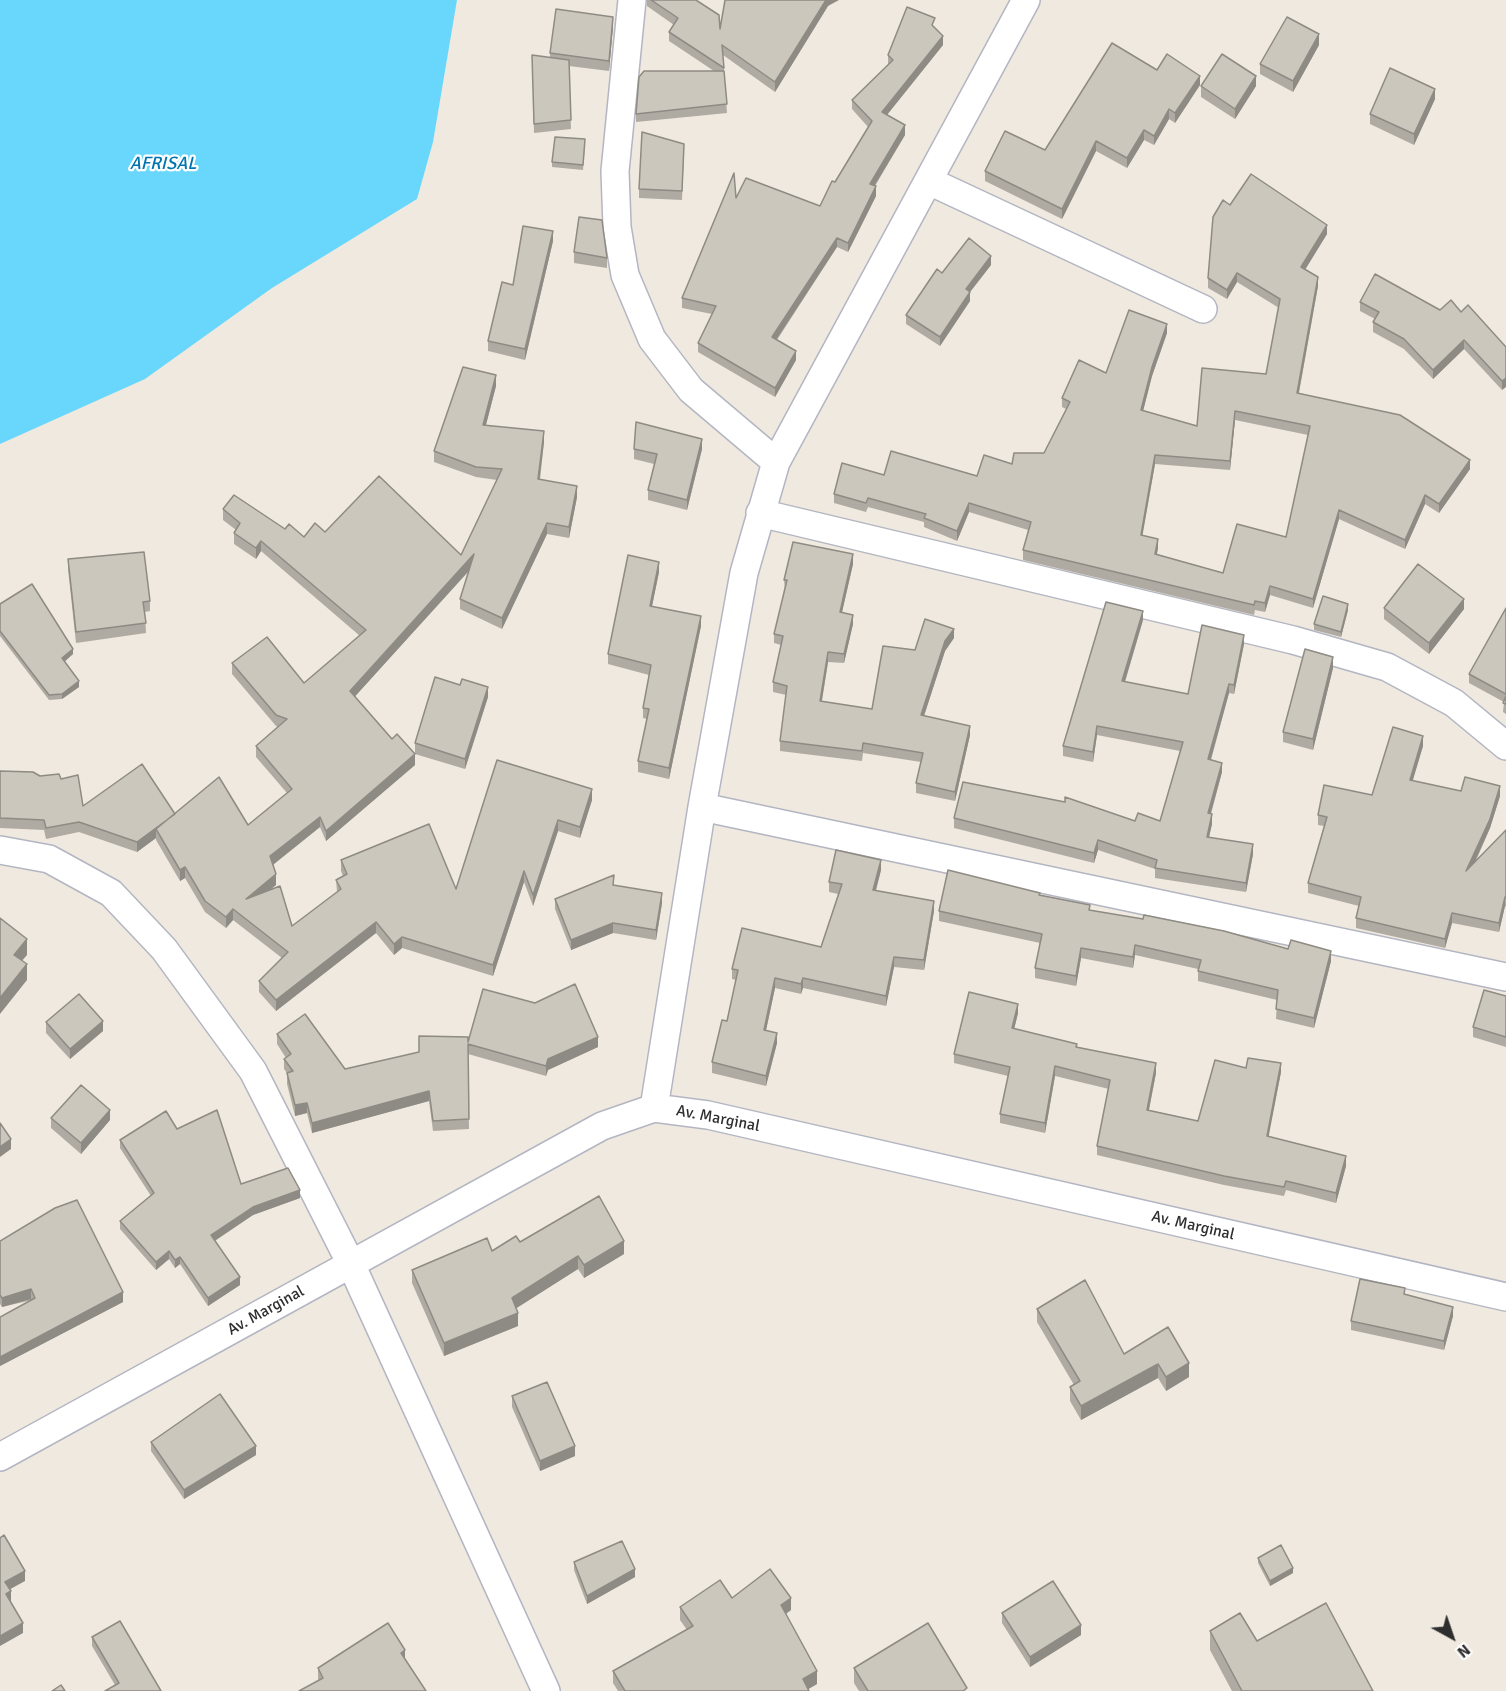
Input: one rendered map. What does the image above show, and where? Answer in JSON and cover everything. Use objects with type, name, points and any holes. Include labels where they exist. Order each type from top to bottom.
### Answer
[{"type":"street","points":[[632,0],[615,171],[617,227],[625,275],[652,339],[691,390],[776,462]]},
{"type":"street","points":[[654,1108],[702,807],[744,573],[776,462],[1026,0]]},
{"type":"street","points":[[929,181],[1203,309]]},
{"type":"street","points":[[760,513],[1293,640],[1387,667],[1454,703],[1506,746]]},
{"type":"street","points":[[702,807],[1506,976]]},
{"type":"street","points":[[0,850],[49,859],[111,893],[164,949],[253,1071],[351,1264],[546,1691]]},
{"type":"street","name":"Av. Marginal","points":[[0,1457],[602,1126],[654,1108],[708,1115],[1506,1297]]},
{"type":"water","name":"AFRISAL","points":[[0,0],[457,0],[433,142],[417,199],[272,288],[145,379],[0,444]]},
{"type":"building","points":[[651,0],[696,0],[719,15],[720,29],[725,0],[826,0],[775,82],[722,45],[724,68],[669,32],[678,18]]},
{"type":"building","points":[[907,7],[935,18],[932,25],[943,36],[882,112],[905,125],[870,184],[876,186],[848,243],[837,238],[772,337],[796,351],[775,388],[698,343],[716,306],[682,298],[734,173],[736,198],[746,178],[820,206],[832,181],[835,182],[872,121],[852,100],[893,60],[888,55]]},
{"type":"building","points":[[556,9],[613,17],[609,61],[550,53]]},
{"type":"building","points":[[1287,17],[1319,34],[1293,81],[1260,64]]},
{"type":"building","points":[[1112,43],[1157,70],[1167,54],[1200,76],[1175,113],[1169,109],[1154,136],[1144,130],[1127,158],[1096,141],[1062,209],[985,171],[1005,131],[1045,150]]},
{"type":"building","points":[[1222,54],[1256,76],[1235,109],[1201,86]]},
{"type":"building","points":[[532,55],[569,60],[571,120],[534,124]]},
{"type":"building","points":[[1390,68],[1435,89],[1414,134],[1370,114]]},
{"type":"building","points":[[644,71],[724,71],[727,104],[636,114],[639,77]]},
{"type":"building","points":[[642,132],[684,144],[682,191],[639,189]]},
{"type":"building","points":[[555,137],[585,139],[583,165],[552,162]]},
{"type":"building","points":[[1251,174],[1327,225],[1301,267],[1318,277],[1297,393],[1400,415],[1470,460],[1439,504],[1425,495],[1405,540],[1339,510],[1313,599],[1270,586],[1265,603],[1255,601],[1254,605],[1023,550],[1031,522],[969,503],[957,531],[924,518],[926,514],[868,498],[866,503],[834,494],[842,463],[884,475],[891,451],[977,476],[984,455],[1012,464],[1014,453],[1044,453],[1070,402],[1062,398],[1079,360],[1106,373],[1129,310],[1167,324],[1152,367],[1141,410],[1197,426],[1202,368],[1266,374],[1280,299],[1237,273],[1227,290],[1208,278],[1213,217],[1223,200],[1230,205]],"holes":[[[1235,411],[1310,426],[1286,537],[1237,524],[1223,573],[1155,554],[1158,539],[1141,535],[1155,455],[1230,461]]]},
{"type":"building","points":[[579,217],[602,220],[607,258],[574,252]]},
{"type":"building","points":[[523,226],[553,231],[525,349],[488,341],[502,282],[513,285]]},
{"type":"building","points":[[969,238],[991,256],[966,289],[970,292],[940,337],[906,315],[937,269],[942,273]]},
{"type":"building","points":[[1375,274],[1440,310],[1451,300],[1461,312],[1468,305],[1506,347],[1506,378],[1502,381],[1464,340],[1433,370],[1404,339],[1373,322],[1379,312],[1360,302]]},
{"type":"building","points":[[463,367],[496,375],[483,425],[544,431],[538,479],[577,486],[569,527],[547,523],[502,618],[460,599],[474,554],[350,691],[392,739],[397,734],[415,754],[326,831],[320,817],[270,856],[276,874],[246,899],[280,886],[292,926],[341,889],[336,880],[347,874],[341,860],[429,824],[456,889],[497,760],[592,789],[580,827],[558,820],[533,895],[524,871],[493,965],[402,937],[394,944],[376,922],[276,1000],[259,981],[288,952],[233,909],[226,917],[205,901],[185,867],[180,870],[156,829],[219,777],[248,825],[292,789],[256,746],[287,719],[276,715],[232,663],[267,637],[304,683],[366,630],[261,541],[256,548],[234,533],[240,523],[223,509],[234,495],[285,529],[289,524],[304,537],[315,523],[325,532],[379,476],[461,555],[502,469],[476,467],[434,451]]},
{"type":"building","points":[[636,422],[702,439],[687,500],[648,490],[657,454],[634,449]]},
{"type":"building","points":[[793,542],[853,554],[840,612],[853,615],[844,654],[828,652],[820,701],[872,709],[883,646],[915,650],[925,619],[954,629],[945,641],[921,715],[970,726],[955,792],[916,783],[923,753],[863,743],[862,751],[780,741],[787,686],[773,682],[783,636],[774,634],[787,580],[784,580]]},
{"type":"building","points":[[144,552],[150,601],[143,602],[146,623],[76,632],[68,559]]},
{"type":"building","points":[[628,555],[659,562],[650,606],[701,616],[669,768],[638,761],[649,709],[643,708],[651,665],[608,654]]},
{"type":"building","points":[[1418,564],[1464,599],[1429,643],[1384,608]]},
{"type":"building","points":[[32,584],[73,649],[62,658],[79,681],[62,694],[49,695],[0,631],[0,604]]},
{"type":"building","points":[[1323,596],[1348,604],[1341,632],[1314,624]]},
{"type":"building","points":[[1106,602],[1143,611],[1122,681],[1188,694],[1202,625],[1244,635],[1234,685],[1229,684],[1208,759],[1222,763],[1208,813],[1212,814],[1207,837],[1253,844],[1246,883],[1155,868],[1157,860],[1098,840],[1094,853],[954,818],[963,782],[1065,802],[1065,797],[1135,821],[1138,813],[1160,821],[1183,742],[1097,726],[1093,752],[1063,746]]},
{"type":"building","points":[[1506,608],[1506,694],[1469,674]]},
{"type":"building","points":[[1305,649],[1333,657],[1313,739],[1283,732]]},
{"type":"building","points":[[435,677],[460,685],[462,679],[488,687],[465,759],[415,743]]},
{"type":"building","points":[[1393,727],[1423,736],[1410,780],[1461,791],[1465,777],[1500,786],[1490,819],[1466,871],[1506,830],[1506,897],[1499,923],[1452,913],[1445,939],[1356,918],[1361,897],[1308,883],[1327,817],[1318,815],[1324,785],[1372,795]]},
{"type":"building","points":[[142,764],[175,814],[137,842],[79,822],[46,828],[44,820],[0,818],[0,771],[33,772],[40,776],[59,774],[61,779],[78,775],[83,806]]},
{"type":"building","points":[[836,850],[881,860],[873,890],[934,901],[924,960],[894,957],[886,996],[803,978],[801,984],[775,978],[764,1030],[777,1033],[766,1076],[712,1062],[722,1020],[727,1021],[738,970],[732,969],[742,928],[821,947],[842,884],[829,882]]},
{"type":"building","points":[[948,870],[1040,893],[1039,895],[1090,905],[1089,910],[1143,919],[1144,915],[1224,931],[1288,949],[1291,940],[1331,951],[1314,1018],[1276,1009],[1278,990],[1198,971],[1201,960],[1135,945],[1133,957],[1081,948],[1076,976],[1035,968],[1042,934],[939,911]]},
{"type":"building","points":[[614,875],[613,885],[662,893],[656,930],[613,923],[571,940],[555,899]]},
{"type":"building","points":[[0,918],[27,939],[14,955],[27,964],[0,998]]},
{"type":"building","points":[[575,984],[598,1037],[548,1059],[546,1066],[468,1044],[469,1119],[433,1121],[429,1091],[312,1123],[307,1103],[295,1105],[287,1073],[293,1071],[284,1059],[291,1054],[277,1034],[305,1014],[345,1069],[419,1052],[419,1036],[468,1037],[468,1042],[483,989],[535,1003]]},
{"type":"building","points":[[1484,990],[1506,996],[1506,1037],[1473,1027]]},
{"type":"building","points":[[969,992],[1018,1004],[1012,1028],[1077,1044],[1076,1047],[1156,1063],[1147,1110],[1198,1121],[1215,1060],[1246,1068],[1248,1058],[1281,1063],[1267,1136],[1346,1156],[1336,1193],[1286,1181],[1284,1187],[1224,1176],[1097,1146],[1110,1080],[1055,1066],[1045,1123],[1000,1114],[1010,1067],[954,1054]]},
{"type":"building","points":[[79,994],[103,1021],[70,1049],[46,1022]]},
{"type":"building","points":[[81,1085],[110,1110],[81,1143],[51,1118]]},
{"type":"building","points":[[217,1110],[241,1184],[288,1168],[300,1190],[253,1207],[211,1235],[240,1277],[208,1298],[180,1257],[175,1260],[169,1251],[156,1262],[120,1221],[154,1193],[120,1140],[166,1111],[177,1129]]},
{"type":"building","points":[[0,1123],[11,1139],[0,1147]]},
{"type":"building","points":[[599,1196],[624,1241],[584,1265],[578,1256],[512,1298],[518,1313],[444,1343],[412,1270],[487,1238],[492,1251],[516,1236],[520,1242]]},
{"type":"building","points":[[77,1200],[123,1292],[0,1357],[0,1317],[35,1298],[31,1289],[2,1298],[0,1295],[0,1241],[55,1208]]},
{"type":"building","points":[[1360,1279],[1405,1288],[1404,1294],[1453,1307],[1444,1341],[1351,1321]]},
{"type":"building","points":[[1085,1280],[1124,1354],[1168,1327],[1189,1363],[1166,1377],[1158,1364],[1081,1406],[1070,1387],[1080,1381],[1037,1309]]},
{"type":"building","points":[[547,1382],[575,1446],[540,1461],[512,1396]]},
{"type":"building","points":[[220,1394],[256,1446],[184,1490],[151,1442]]},
{"type":"building","points":[[4,1535],[25,1571],[5,1582],[11,1591],[6,1594],[23,1623],[0,1636],[0,1538]]},
{"type":"building","points":[[622,1541],[635,1569],[587,1596],[574,1562]]},
{"type":"building","points":[[1281,1545],[1293,1568],[1270,1581],[1258,1558]]},
{"type":"building","points":[[770,1569],[791,1598],[781,1605],[817,1671],[803,1679],[809,1691],[625,1691],[613,1671],[693,1626],[680,1607],[720,1580],[732,1598]]},
{"type":"building","points":[[1053,1581],[1081,1625],[1030,1657],[1002,1613]]},
{"type":"building","points":[[1326,1603],[1373,1691],[1242,1691],[1210,1631],[1240,1613],[1257,1641]]},
{"type":"building","points":[[120,1621],[161,1691],[105,1691],[119,1683],[92,1637]]},
{"type":"building","points":[[388,1623],[405,1650],[401,1653],[426,1691],[299,1691],[323,1678],[318,1668]]},
{"type":"building","points":[[928,1623],[967,1688],[963,1691],[868,1691],[854,1668]]},
{"type":"building","points":[[61,1685],[65,1691],[52,1691]]}]
